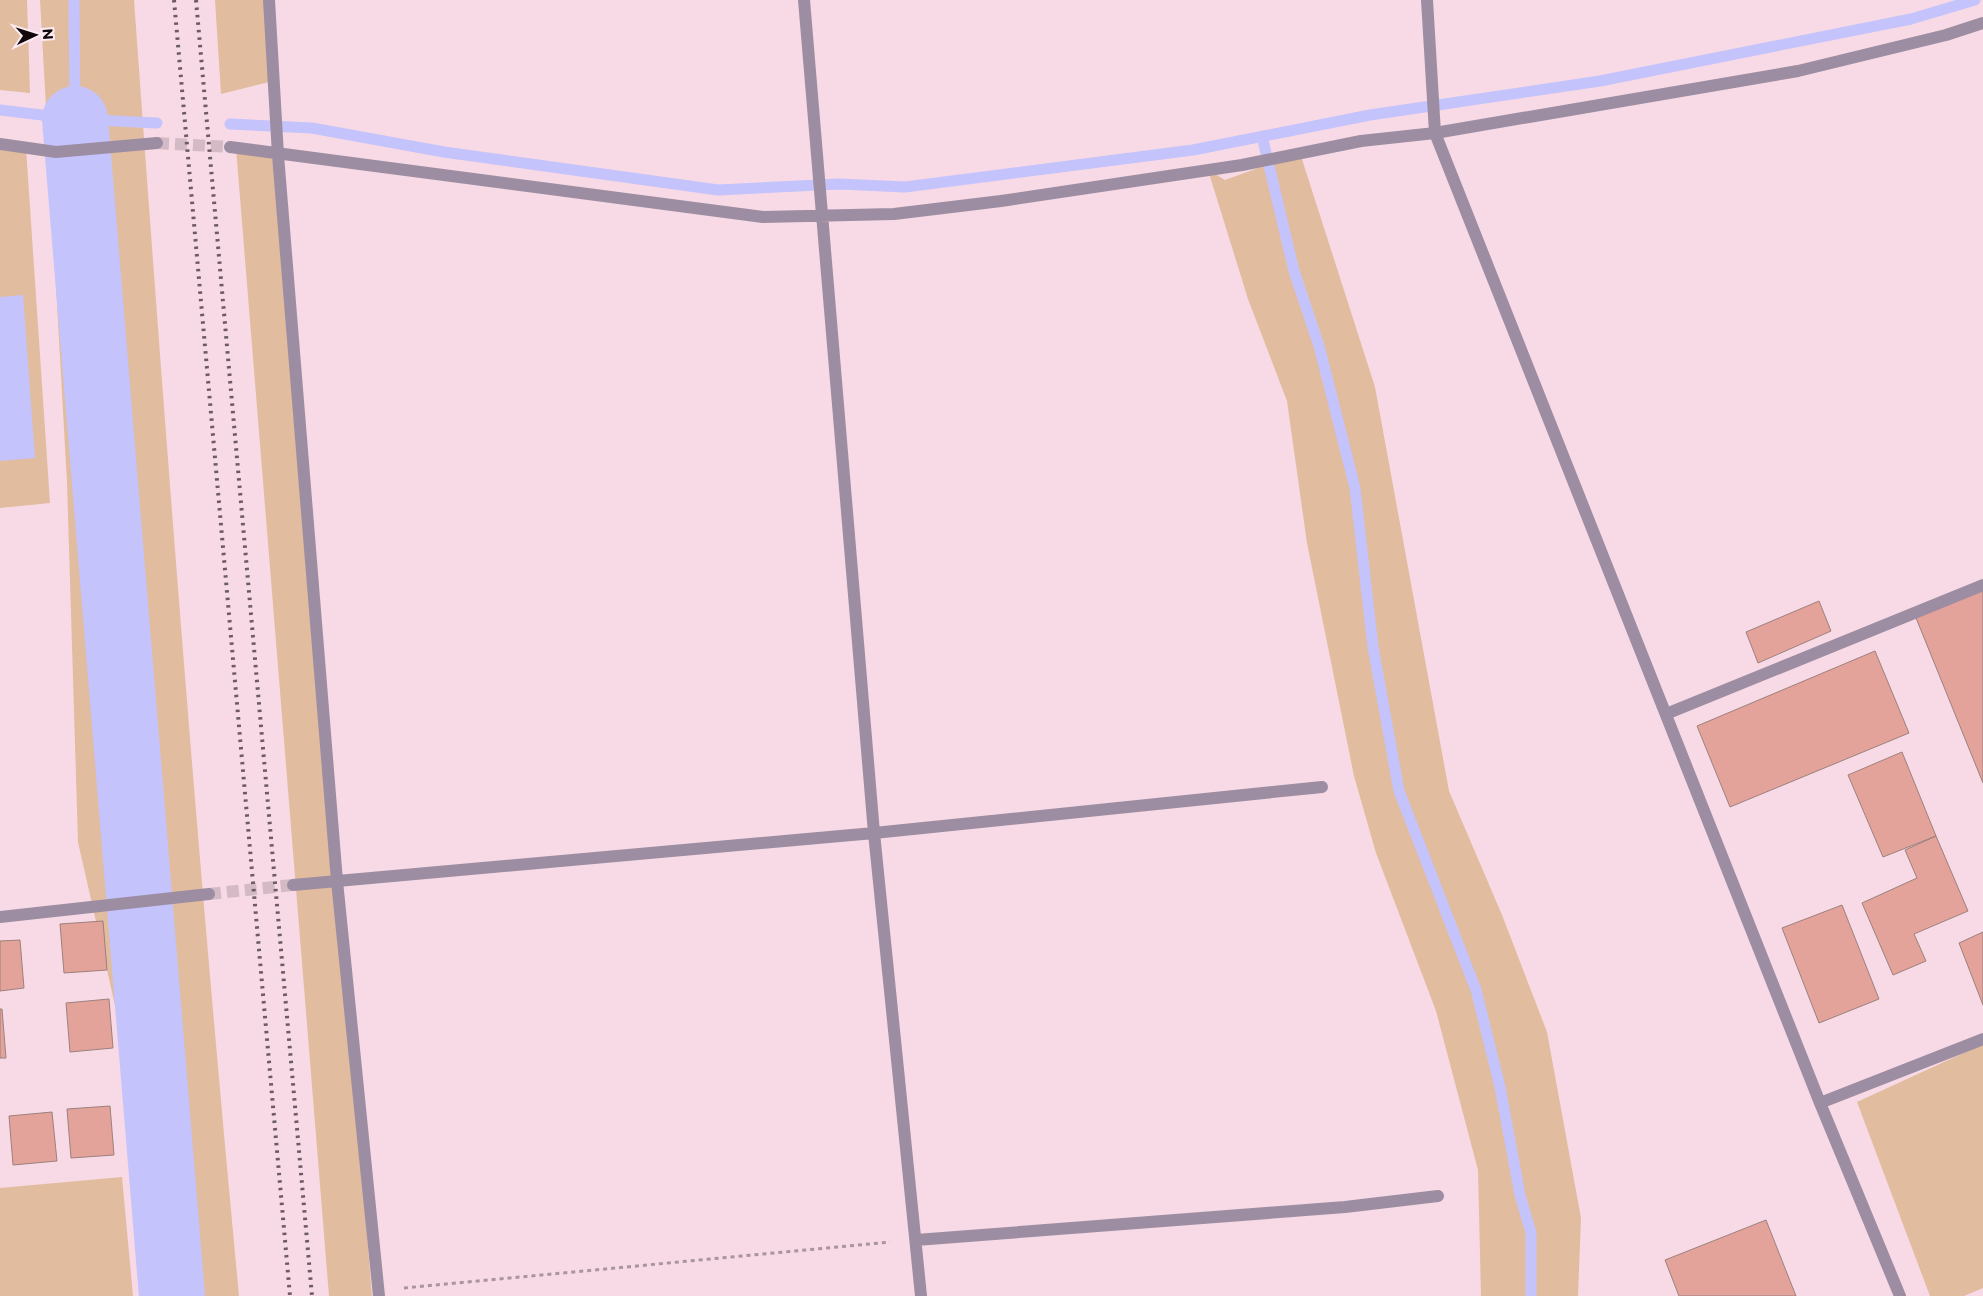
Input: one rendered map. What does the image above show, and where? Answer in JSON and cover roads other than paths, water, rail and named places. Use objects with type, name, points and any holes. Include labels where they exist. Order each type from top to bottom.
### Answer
[{"type":"street","points":[[269,0],[278,155],[337,881],[378,1293]]},
{"type":"street","points":[[804,0],[874,833],[921,1296]]},
{"type":"street","points":[[1427,0],[1435,134],[1820,1104],[1900,1296]]},
{"type":"street","points":[[230,147],[278,155],[763,217],[894,214],[1242,165],[1361,141],[1435,134],[1798,71],[1983,23]]},
{"type":"street","points":[[0,144],[56,152],[157,143]]},
{"type":"street","points":[[1666,714],[1983,585]]},
{"type":"street","points":[[293,885],[874,833],[1322,787]]},
{"type":"street","points":[[0,916],[209,894]]},
{"type":"street","points":[[1820,1104],[1983,1038]]},
{"type":"street","points":[[916,1240],[1345,1206],[1438,1196]]},
{"type":"water","points":[[23,295],[35,458],[0,461],[0,297]]},
{"type":"waterway","points":[[74,0],[75,119]]},
{"type":"waterway","points":[[230,124],[312,128],[444,152],[718,190],[839,184],[905,187],[1193,150],[1370,115],[1600,81],[1911,19],[1975,0]]},
{"type":"waterway","points":[[0,110],[75,119],[157,123]]},
{"type":"waterway","points":[[75,119],[172,1296]]},
{"type":"waterway","points":[[1262,136],[1294,271],[1319,346],[1355,488],[1373,647],[1399,791],[1476,990],[1500,1087],[1520,1195],[1531,1233],[1531,1296]]},
{"type":"tunnel","points":[[157,143],[230,147]]},
{"type":"tunnel","points":[[209,894],[293,885]]},
{"type":"railway","points":[[174,0],[290,1296]]},
{"type":"railway","points":[[196,0],[312,1296]]}]
